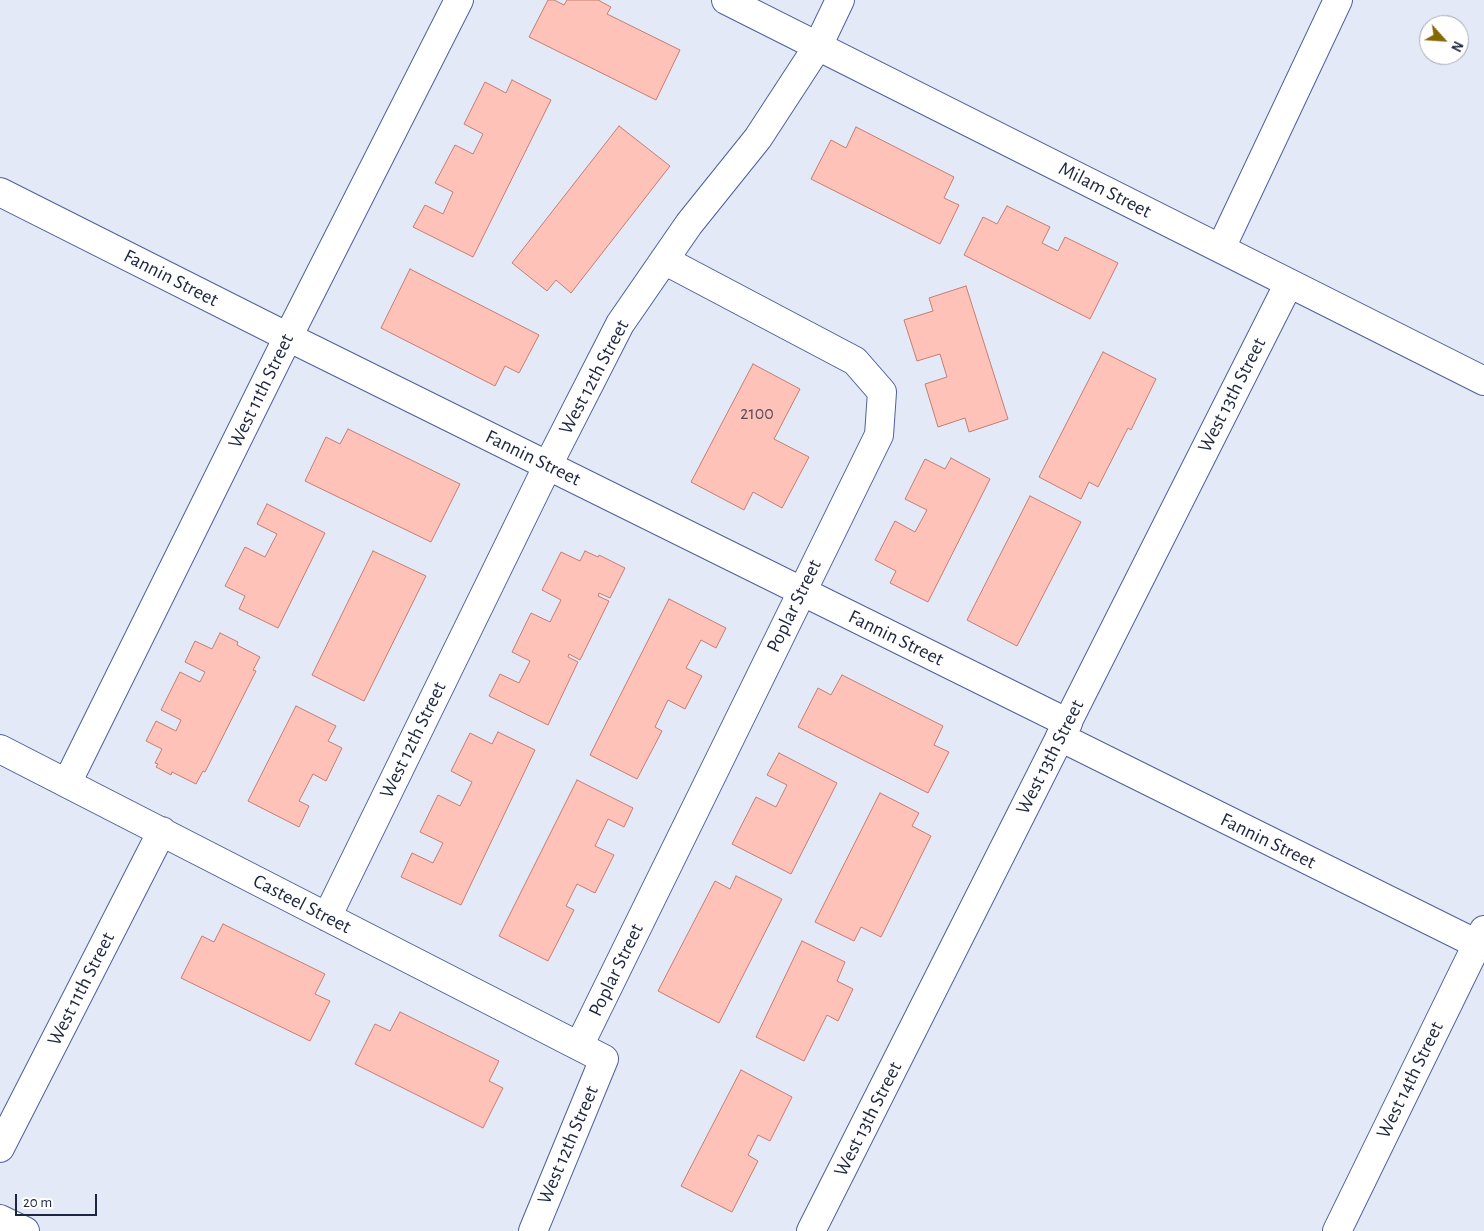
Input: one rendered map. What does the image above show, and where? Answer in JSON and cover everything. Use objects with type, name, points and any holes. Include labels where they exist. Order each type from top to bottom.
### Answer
[{"type":"street","name":"West 11th Street","points":[[67,783],[288,337],[459,0]]},
{"type":"street","name":"Milam Street","points":[[726,0],[1484,381]]},
{"type":"street","name":"West 12th Street","points":[[327,916],[548,465],[620,324],[689,224],[758,138],[818,46],[840,0]]},
{"type":"street","points":[[1221,248],[1338,0]]},
{"type":"street","name":"Fannin Street","points":[[0,192],[801,591],[1064,730],[1480,937]]},
{"type":"street","name":"Poplar Street","points":[[579,1046],[879,435],[882,392],[854,361],[664,260]]},
{"type":"street","name":"West 13th Street","points":[[811,1231],[1289,283]]},
{"type":"street","name":"Casteel Street","points":[[0,749],[604,1059]]},
{"type":"street","name":"West 11th Street","points":[[0,1148],[162,831]]},
{"type":"street","name":"West 14th Street","points":[[1337,1231],[1480,937]]},
{"type":"street","name":"West 12th Street","points":[[534,1231],[604,1059]]},
{"type":"street","points":[[0,1219],[25,1231]]},
{"type":"building","points":[[548,0],[554,0],[564,5],[567,0],[598,0],[611,7],[607,14],[680,50],[656,100],[529,37]]},
{"type":"building","points":[[512,80],[551,100],[473,257],[413,227],[425,205],[443,214],[453,192],[435,183],[455,145],[473,154],[483,134],[464,124],[485,82],[506,93]]},
{"type":"building","points":[[619,126],[670,166],[571,293],[556,280],[547,291],[512,263]]},
{"type":"building","points":[[856,127],[954,177],[944,198],[959,205],[940,244],[811,179],[831,140],[846,148]]},
{"type":"building","points":[[1007,206],[1050,227],[1042,243],[1058,251],[1065,237],[1118,263],[1090,319],[964,255],[983,217],[997,224]]},
{"type":"building","points":[[410,269],[539,335],[519,373],[505,366],[495,386],[381,328]]},
{"type":"building","points":[[966,286],[1008,419],[969,432],[965,418],[938,427],[925,384],[947,377],[940,354],[917,361],[904,320],[933,311],[929,298]]},
{"type":"building","points":[[1103,352],[1156,379],[1131,430],[1128,428],[1098,487],[1089,482],[1081,499],[1039,477]]},
{"type":"building","points":[[753,364],[800,389],[774,439],[809,457],[782,508],[753,492],[744,510],[691,482]]},
{"type":"building","points":[[348,429],[460,484],[431,542],[305,481],[326,437],[340,444]]},
{"type":"building","points":[[951,458],[990,479],[928,602],[890,583],[896,571],[875,560],[895,521],[915,532],[927,510],[905,499],[925,459],[945,469]]},
{"type":"building","points":[[1030,496],[1081,522],[1017,646],[967,620]]},
{"type":"building","points":[[267,504],[325,533],[278,628],[239,609],[245,596],[225,586],[245,547],[265,557],[277,534],[257,524]]},
{"type":"building","points":[[373,551],[426,576],[364,701],[312,675]]},
{"type":"building","points":[[585,551],[598,557],[599,555],[625,568],[610,598],[599,593],[598,596],[609,601],[580,660],[569,654],[568,657],[578,662],[548,725],[489,696],[500,674],[519,683],[530,661],[512,652],[531,613],[550,622],[561,600],[542,590],[561,552],[580,561]]},
{"type":"building","points":[[669,599],[726,628],[716,648],[701,640],[686,668],[702,676],[685,709],[668,700],[655,727],[662,731],[637,779],[590,755]]},
{"type":"building","points":[[220,633],[238,642],[237,645],[260,657],[253,670],[256,671],[205,772],[203,771],[196,784],[172,772],[171,775],[156,767],[158,764],[155,763],[162,749],[146,741],[156,721],[176,731],[181,720],[161,710],[180,672],[200,682],[205,672],[185,662],[195,641],[212,649]]},
{"type":"building","points":[[842,675],[943,726],[934,745],[949,752],[928,793],[798,727],[818,688],[831,695]]},
{"type":"building","points":[[296,706],[336,726],[328,741],[342,748],[326,781],[313,774],[299,801],[309,806],[299,827],[248,801]]},
{"type":"building","points":[[498,732],[535,750],[461,905],[401,877],[412,853],[433,863],[443,843],[420,832],[438,795],[460,806],[472,782],[451,771],[470,733],[492,744]]},
{"type":"building","points":[[779,753],[837,783],[791,874],[732,844],[756,797],[776,807],[787,785],[767,775]]},
{"type":"building","points":[[577,780],[633,808],[624,827],[608,819],[595,846],[614,855],[595,893],[577,884],[566,906],[574,910],[548,961],[499,936]]},
{"type":"building","points":[[880,793],[919,813],[912,826],[931,836],[881,937],[861,927],[854,941],[815,922]]},
{"type":"building","points":[[736,876],[782,899],[719,1023],[658,991],[715,881],[730,889]]},
{"type":"building","points":[[223,924],[325,974],[315,994],[330,1001],[310,1041],[181,978],[202,936],[214,942]]},
{"type":"building","points":[[802,941],[845,962],[837,981],[853,989],[838,1021],[827,1015],[804,1061],[756,1037]]},
{"type":"building","points":[[400,1012],[499,1061],[489,1081],[503,1088],[483,1128],[355,1064],[375,1024],[390,1031]]},
{"type":"building","points":[[741,1070],[792,1097],[770,1141],[758,1135],[748,1155],[758,1161],[732,1212],[681,1186]]}]
